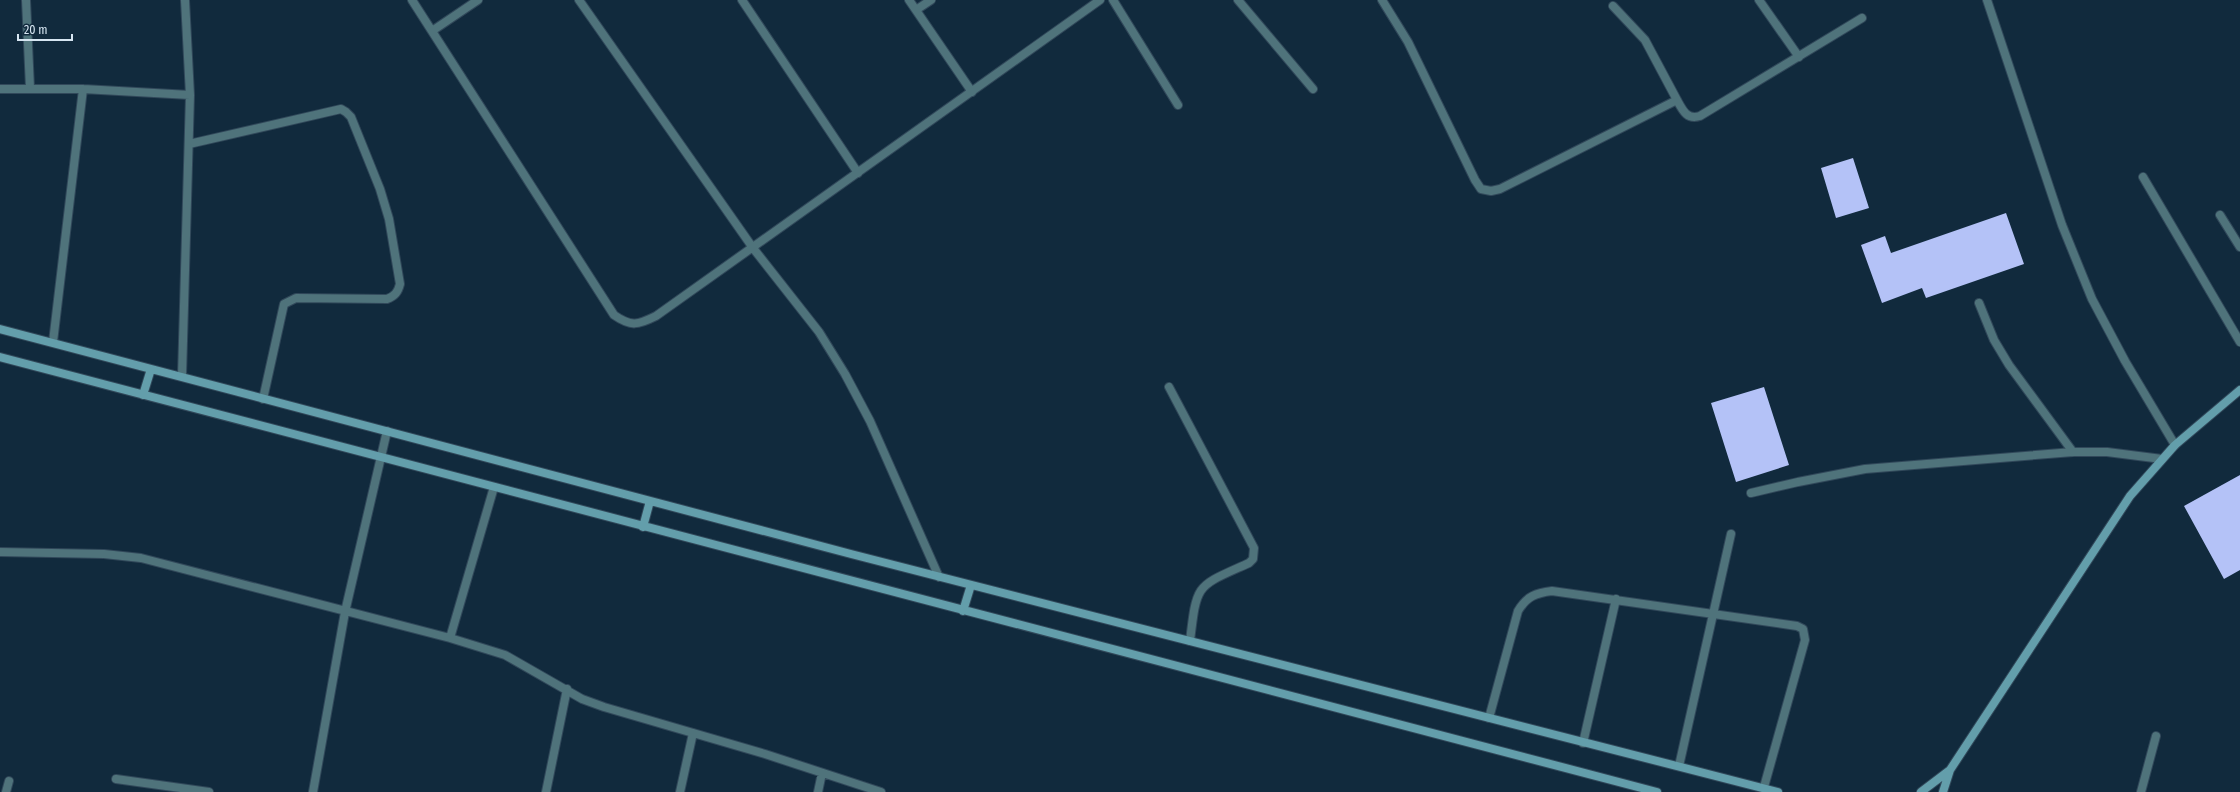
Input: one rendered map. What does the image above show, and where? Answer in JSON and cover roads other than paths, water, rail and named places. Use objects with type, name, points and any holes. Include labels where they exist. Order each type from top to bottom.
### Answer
[{"type":"main road","points":[[0,329],[939,577],[1583,743],[1764,787],[1778,792]]},
{"type":"main road","points":[[0,357],[1657,792]]},
{"type":"main road","points":[[143,395],[151,369]]},
{"type":"main road","points":[[1943,792],[1950,770],[2130,496],[2175,445],[2240,390]]},
{"type":"main road","points":[[643,527],[650,501]]},
{"type":"main road","points":[[964,611],[971,585]]},
{"type":"main road","points":[[1921,792],[1950,770]]},
{"type":"street","points":[[26,0],[30,88]]},
{"type":"street","points":[[182,376],[190,95],[185,0]]},
{"type":"street","points":[[412,0],[614,315],[625,322],[642,323],[656,316],[753,248],[1100,0]]},
{"type":"street","points":[[432,31],[478,0]]},
{"type":"street","points":[[579,0],[753,248],[819,332],[845,374],[870,421],[939,577]]},
{"type":"street","points":[[742,0],[858,173]]},
{"type":"street","points":[[909,0],[972,92]]},
{"type":"street","points":[[916,10],[931,0]]},
{"type":"street","points":[[1113,0],[1178,104]]},
{"type":"street","points":[[1238,0],[1313,89]]},
{"type":"street","points":[[1382,0],[1408,42],[1475,180],[1481,189],[1491,191],[1500,189],[1677,100]]},
{"type":"street","points":[[1760,0],[1799,57]]},
{"type":"street","points":[[1987,0],[2062,225],[2092,299],[2124,361],[2175,445]]},
{"type":"street","points":[[1613,6],[1645,40],[1684,113],[1689,117],[1694,118],[1700,116],[1862,18]]},
{"type":"street","points":[[0,89],[83,89],[190,95]]},
{"type":"street","points":[[53,342],[83,89]]},
{"type":"street","points":[[189,144],[340,109],[351,117],[380,188],[389,219],[399,277],[398,292],[393,297],[387,299],[296,298],[284,304],[263,398]]},
{"type":"street","points":[[2143,178],[2240,342]]},
{"type":"street","points":[[2220,215],[2240,247]]},
{"type":"street","points":[[1980,303],[1998,346],[2073,452]]},
{"type":"street","points":[[1169,387],[1254,548],[1253,559],[1249,563],[1204,585],[1195,602],[1190,641]]},
{"type":"street","points":[[314,792],[345,612],[387,431]]},
{"type":"street","points":[[1751,494],[1798,482],[1865,469],[2073,452],[2107,452],[2162,459]]},
{"type":"street","points":[[450,638],[494,487]]},
{"type":"street","points":[[1679,766],[1731,534]]},
{"type":"street","points":[[0,552],[104,554],[141,558],[450,638],[505,655],[567,689],[582,699],[604,707],[693,733],[881,792]]},
{"type":"street","points":[[1489,718],[1518,611],[1524,600],[1535,594],[1552,591],[1797,626],[1803,629],[1805,634],[1764,787]]},
{"type":"street","points":[[1583,743],[1616,599]]},
{"type":"street","points":[[546,792],[567,689]]},
{"type":"street","points":[[680,792],[693,733]]},
{"type":"street","points":[[2141,792],[2156,736]]},
{"type":"street","points":[[818,792],[822,773]]},
{"type":"street","points":[[116,779],[209,792]]},
{"type":"street","points":[[6,792],[9,781]]}]
